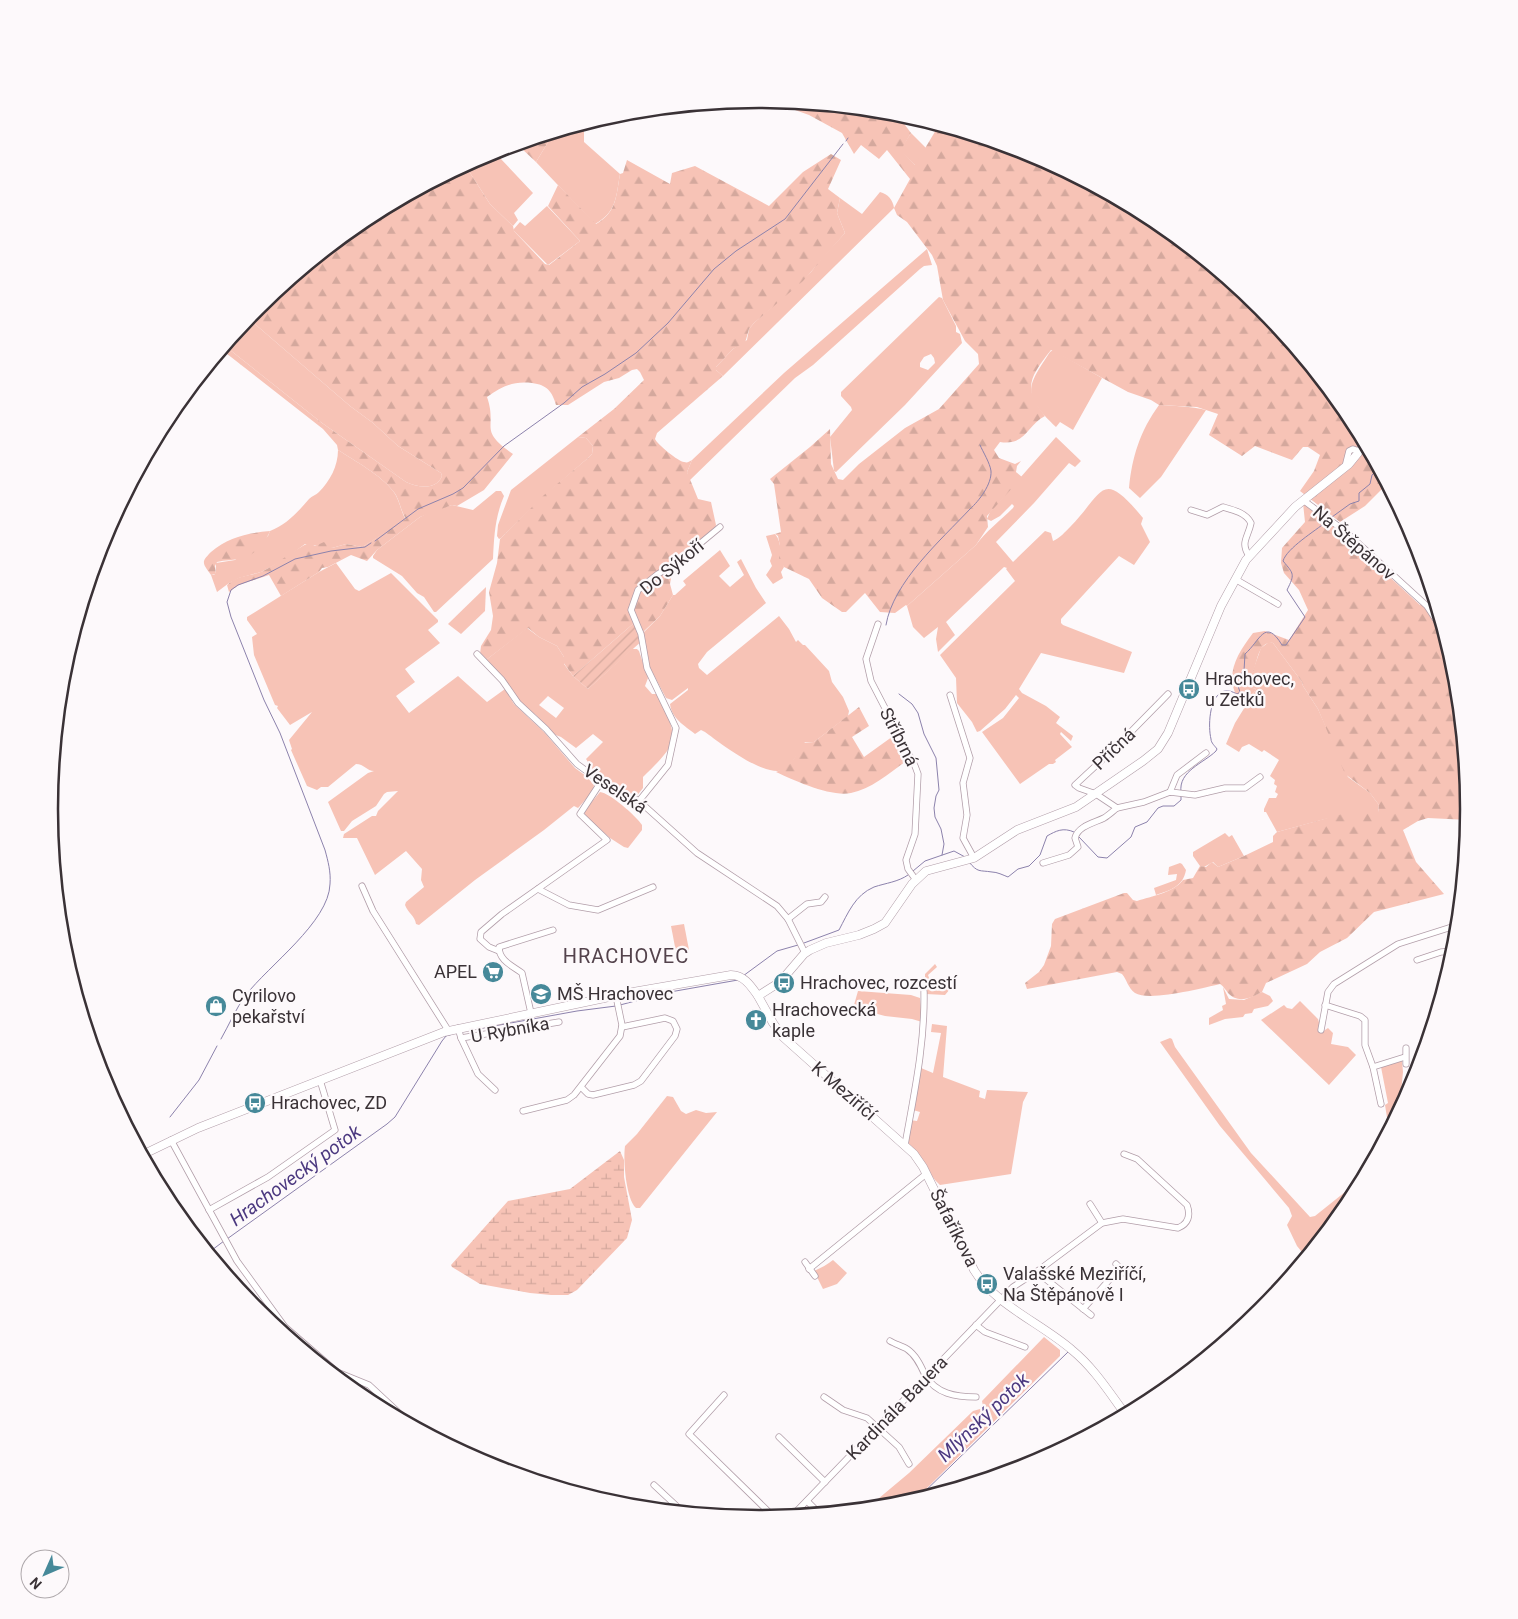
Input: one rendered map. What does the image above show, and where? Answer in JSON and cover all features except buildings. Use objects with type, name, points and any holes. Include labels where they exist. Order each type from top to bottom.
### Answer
[{"type":"street","points":[[758,996],[780,982],[802,947],[859,935],[885,923],[912,875],[969,859],[1017,830],[1076,807],[1143,762],[1158,749],[1164,742],[1221,606],[1249,556],[1303,500],[1345,467],[1360,449]]},
{"type":"street","name":"Na Štěpánov","points":[[1303,500],[1346,532],[1426,606],[1433,617]]},
{"type":"street","points":[[1191,510],[1207,515],[1223,507],[1248,517],[1251,523],[1244,543],[1245,550],[1249,556]]},
{"type":"street","name":"Do Sýkoří","points":[[639,802],[668,766],[676,728],[647,668],[641,634],[631,610],[638,590],[658,574],[679,561],[720,527]]},
{"type":"street","points":[[1235,579],[1278,604]]},
{"type":"street","name":"Stříbrná","points":[[878,624],[866,659],[871,681],[918,774],[915,834],[906,860],[912,875]]},
{"type":"street","name":"Veselská","points":[[477,654],[502,680],[518,703],[546,729],[577,764],[601,782],[639,802],[697,853],[777,906],[788,919],[802,947]]},
{"type":"street","name":"Příčná","points":[[1096,794],[1079,788],[1075,784],[1117,746],[1168,694]]},
{"type":"street","points":[[950,695],[970,758],[963,784],[967,815],[963,838],[969,859]]},
{"type":"street","points":[[1170,792],[1176,775],[1206,753]]},
{"type":"street","points":[[1043,863],[1069,855],[1078,847],[1076,834],[1084,827],[1117,808],[1144,802],[1170,792],[1195,795],[1225,788],[1245,788],[1260,777]]},
{"type":"street","points":[[531,1013],[522,973],[505,962],[498,951],[489,948],[480,939],[481,932],[502,914],[607,840],[580,814],[601,782]]},
{"type":"street","points":[[1096,794],[1117,808]]},
{"type":"street","points":[[362,886],[373,911],[448,1030]]},
{"type":"street","points":[[538,889],[568,904],[598,910],[653,887]]},
{"type":"street","points":[[788,919],[808,904],[821,902],[825,898]]},
{"type":"street","points":[[1321,1030],[1328,992],[1334,984],[1387,950],[1409,940],[1450,927]]},
{"type":"street","points":[[498,951],[499,947],[552,930]]},
{"type":"street","points":[[1417,960],[1446,952]]},
{"type":"street","name":"K Meziříčí","points":[[617,1002],[728,975],[741,978],[758,996],[783,1037],[905,1145],[917,1159]]},
{"type":"street","points":[[905,1145],[920,1059],[924,1021],[924,992]]},
{"type":"street","points":[[147,1152],[198,1128],[448,1030],[459,1033],[531,1013],[617,1002],[622,1027],[620,1036],[570,1099],[523,1111]]},
{"type":"street","points":[[1326,1005],[1364,1018],[1366,1022],[1366,1045],[1373,1066],[1381,1104]]},
{"type":"street","points":[[581,1086],[588,1094],[593,1095],[634,1085],[641,1081],[677,1032],[673,1022],[665,1018],[622,1027]]},
{"type":"street","name":"U Rybníka","points":[[459,1033],[559,1022]]},
{"type":"street","points":[[459,1033],[478,1074],[495,1090]]},
{"type":"street","points":[[1373,1066],[1406,1061],[1406,1048]]},
{"type":"street","points":[[209,1210],[268,1178],[335,1130],[320,1080]]},
{"type":"street","points":[[1372,1098],[1379,1097]]},
{"type":"street","points":[[171,1140],[226,1244],[237,1261],[285,1326],[312,1350]]},
{"type":"street","points":[[1090,1204],[1102,1223],[1123,1219],[1178,1228],[1183,1226],[1189,1216],[1187,1205],[1137,1159],[1124,1154]]},
{"type":"street","name":"Šafaříkova","points":[[917,1159],[977,1275],[985,1285],[1001,1299],[1073,1350],[1096,1374],[1122,1410]]},
{"type":"street","points":[[810,1269],[926,1174]]},
{"type":"street","name":"Kardinála Bauera","points":[[799,1509],[1014,1286],[1037,1272],[1102,1223]]},
{"type":"street","points":[[805,1262],[815,1276]]},
{"type":"street","points":[[1084,1309],[1118,1266],[1127,1275]]},
{"type":"street","points":[[1037,1272],[1091,1314]]},
{"type":"street","points":[[976,1325],[985,1332],[1026,1347]]},
{"type":"street","points":[[890,1341],[908,1350],[919,1361],[926,1377],[947,1394],[960,1397],[976,1397]]},
{"type":"street","points":[[344,1375],[369,1385],[395,1409]]},
{"type":"street","points":[[724,1395],[688,1434],[767,1511]]},
{"type":"street","points":[[824,1397],[843,1410],[867,1418],[899,1447],[909,1464]]},
{"type":"street","points":[[779,1437],[825,1482]]},
{"type":"street","points":[[654,1485],[676,1506]]},
{"type":"street","points":[[807,1501],[814,1508]]},
{"type":"green space","points":[[794,110],[851,114],[903,123],[911,133],[901,150],[915,165],[936,131],[984,145],[1027,161],[1069,180],[1149,226],[1222,282],[1255,313],[1286,347],[1316,382],[1342,420],[1367,459],[1382,489],[1365,506],[1340,522],[1300,491],[1314,471],[1320,455],[1308,447],[1303,447],[1292,460],[1255,446],[1242,456],[1209,435],[1218,414],[1197,407],[1159,405],[1151,400],[1128,392],[1051,350],[1034,375],[1031,390],[1033,398],[1045,416],[1034,424],[1021,438],[1015,441],[1000,442],[994,450],[999,458],[1015,464],[1021,461],[1017,466],[1016,472],[1022,477],[987,516],[988,527],[976,545],[907,606],[895,613],[880,612],[865,593],[846,612],[842,612],[822,598],[809,579],[784,567],[779,559],[780,546],[778,536],[775,534],[781,532],[774,484],[770,479],[830,429],[831,464],[838,479],[843,480],[859,464],[905,428],[939,409],[979,364],[978,354],[965,341],[943,300],[937,266],[932,255],[907,222],[897,215],[894,208],[910,179],[887,150],[879,159],[861,145],[854,154],[842,133],[809,115]]},
{"type":"green space","points":[[584,130],[584,142],[620,174],[612,209],[595,224],[536,162],[549,140]]},
{"type":"green space","points":[[911,133],[926,148],[916,166],[900,150]]},
{"type":"green space","points":[[549,140],[536,162],[522,149]]},
{"type":"green space","points":[[831,154],[841,160],[828,189],[840,198],[837,213],[845,233],[803,281],[754,323],[749,329],[745,343],[733,349],[716,367],[716,370],[723,376],[657,433],[655,439],[668,452],[681,461],[687,462],[692,460],[687,472],[698,499],[711,502],[716,525],[714,531],[673,567],[670,584],[673,595],[660,616],[642,633],[634,623],[573,676],[563,662],[564,657],[557,646],[539,637],[528,628],[486,660],[480,654],[481,646],[491,630],[493,616],[489,592],[497,563],[500,539],[544,495],[592,454],[593,446],[586,438],[578,437],[614,409],[644,380],[637,369],[619,378],[604,382],[568,405],[556,405],[553,396],[542,385],[519,383],[508,385],[498,390],[487,397],[492,433],[502,446],[513,454],[484,490],[457,506],[452,505],[420,517],[377,550],[367,561],[351,555],[328,567],[322,568],[319,572],[281,596],[269,575],[239,585],[229,592],[227,585],[239,577],[259,573],[310,543],[315,546],[324,542],[332,548],[346,544],[362,547],[406,519],[397,497],[382,479],[338,450],[337,445],[323,429],[226,353],[230,350],[322,423],[406,482],[426,487],[435,484],[442,476],[441,473],[398,446],[254,323],[296,282],[332,253],[369,226],[408,202],[469,171],[490,204],[513,226],[514,231],[545,264],[549,265],[580,241],[548,206],[558,185],[596,224],[612,209],[620,174],[623,173],[627,160],[670,184],[672,173],[695,166],[769,206],[803,172]]},
{"type":"green space","points":[[501,157],[533,193],[514,213],[518,220],[513,226],[490,204],[469,171]]},
{"type":"green space","points":[[880,192],[890,198],[894,208],[723,376],[716,370],[716,367],[733,349],[747,340],[749,329],[754,323],[811,272],[845,233],[837,213],[840,198],[862,214]]},
{"type":"green space","points":[[547,206],[580,241],[548,265],[513,230],[520,222],[525,226]]},
{"type":"green space","points":[[927,249],[932,265],[924,266],[920,269],[813,365],[795,378],[689,481],[687,472],[692,460],[784,373]]},
{"type":"green space","points":[[939,297],[942,298],[956,326],[956,332],[960,334],[962,343],[905,405],[836,472],[834,471],[830,437],[852,410],[841,396],[841,392]],"holes":[[[931,354],[935,363],[928,370],[920,367],[924,357]]]},
{"type":"green space","points":[[254,323],[398,446],[441,473],[442,476],[439,481],[431,486],[415,485],[406,482],[322,423],[230,350]]},
{"type":"green space","points":[[1053,350],[1102,378],[1073,430],[1060,422],[1056,427],[1037,406],[1031,391],[1036,374]]},
{"type":"green space","points":[[1159,405],[1206,410],[1161,477],[1140,498],[1129,488],[1132,466],[1142,435]]},
{"type":"green space","points":[[578,437],[586,438],[593,446],[592,454],[499,539],[497,536],[498,525],[511,490]]},
{"type":"green space","points":[[1056,437],[1081,461],[1075,467],[1069,463],[996,542],[1013,562],[1045,531],[1051,533],[1053,541],[1060,537],[1097,495],[1104,490],[1110,489],[1119,493],[1143,518],[1141,524],[1150,542],[1134,565],[1119,556],[1061,619],[1063,625],[1132,652],[1124,673],[1041,653],[1019,689],[1022,693],[1046,706],[1060,717],[1056,723],[1073,736],[1071,741],[1061,732],[1060,734],[1072,747],[1055,760],[1056,762],[1049,764],[1020,784],[982,732],[1003,718],[1019,698],[1016,695],[1005,709],[977,732],[972,722],[957,703],[956,678],[940,655],[1015,581],[1007,568],[1004,567],[946,622],[955,635],[938,652],[936,639],[938,627],[924,638],[913,627],[907,606],[976,545],[1013,508],[1012,504],[1000,516],[991,521],[987,519],[990,512]]},
{"type":"green space","points":[[338,450],[388,485],[397,498],[406,520],[362,547],[346,544],[332,548],[305,544],[282,561],[261,572],[239,578],[217,592],[211,575],[216,573],[216,563],[235,560],[268,536],[270,531],[291,518],[301,509],[327,483],[335,467]]},
{"type":"green space","points":[[496,491],[501,491],[504,496],[497,519],[493,559],[436,612],[434,612],[424,597],[417,593],[402,576],[373,558],[377,550],[420,517],[452,505],[473,510]]},
{"type":"green space","points":[[1303,503],[1343,534],[1420,605],[1428,600],[1437,628],[1447,673],[1454,718],[1459,764],[1460,820],[1428,818],[1418,821],[1403,830],[1416,862],[1444,894],[1374,912],[1347,938],[1320,952],[1307,964],[1266,983],[1262,992],[1245,999],[1232,996],[1220,984],[1163,995],[1142,995],[1135,993],[1122,974],[1117,972],[1027,989],[1025,983],[1039,972],[1044,965],[1051,946],[1052,924],[1055,919],[1124,893],[1127,893],[1133,900],[1137,901],[1162,894],[1174,888],[1183,880],[1193,878],[1200,866],[1206,867],[1212,862],[1218,867],[1273,842],[1273,836],[1277,832],[1342,814],[1378,812],[1379,805],[1370,793],[1345,774],[1318,709],[1302,682],[1273,643],[1265,644],[1260,650],[1247,686],[1256,689],[1244,708],[1233,688],[1233,669],[1236,660],[1253,633],[1265,631],[1289,640],[1308,610],[1299,590],[1284,573],[1281,563],[1282,548],[1305,522]]},
{"type":"green space","points":[[270,531],[262,544],[250,555],[241,559],[217,562],[215,566],[216,574],[211,575],[205,567],[204,561],[206,557],[231,539]]},
{"type":"green space","points":[[775,534],[779,542],[784,567],[781,572],[783,578],[773,584],[766,575],[772,566],[770,561],[772,555],[766,536]]},
{"type":"green space","points":[[720,550],[730,566],[719,576],[730,587],[744,575],[737,562],[741,559],[766,603],[707,652],[698,664],[699,668],[707,675],[779,616],[796,642],[798,640],[805,645],[829,671],[832,682],[843,697],[849,711],[848,716],[814,742],[805,742],[790,765],[779,771],[769,770],[744,759],[705,732],[701,730],[695,734],[683,725],[673,714],[670,704],[688,688],[672,700],[666,698],[649,666],[642,634],[660,616],[673,595],[686,585],[683,581]]},
{"type":"green space","points":[[336,563],[355,589],[359,591],[391,573],[438,620],[428,630],[440,643],[405,669],[415,682],[396,696],[409,713],[458,676],[487,702],[505,689],[514,704],[544,732],[575,768],[594,785],[593,791],[578,808],[574,806],[475,880],[419,925],[416,924],[405,905],[424,887],[421,880],[422,869],[406,851],[375,875],[357,838],[343,838],[344,834],[372,816],[376,816],[378,811],[398,791],[384,794],[376,806],[352,821],[344,831],[341,831],[328,802],[368,773],[374,771],[356,764],[328,787],[321,787],[317,790],[307,786],[291,750],[289,740],[312,712],[290,725],[277,708],[278,706],[275,705],[254,655],[252,637],[257,634],[247,620],[247,617]]},
{"type":"green space","points":[[486,587],[485,611],[461,634],[448,624]]},
{"type":"green space","points":[[634,623],[643,640],[588,689],[573,676]]},
{"type":"green space","points":[[527,628],[539,637],[557,646],[564,657],[564,664],[573,676],[588,689],[632,649],[637,649],[648,678],[645,686],[652,694],[657,694],[670,721],[672,739],[664,756],[643,777],[643,788],[636,797],[610,786],[600,780],[594,773],[586,759],[603,742],[593,734],[576,748],[561,737],[553,734],[537,716],[521,703],[486,660]],"holes":[[[548,696],[564,708],[556,718],[539,705]]]},
{"type":"green space","points":[[1269,642],[1273,643],[1302,682],[1318,709],[1348,777],[1370,793],[1379,805],[1378,812],[1325,819],[1277,832],[1266,812],[1264,812],[1269,798],[1276,798],[1278,794],[1275,792],[1277,786],[1274,784],[1275,780],[1270,776],[1279,760],[1264,750],[1262,752],[1249,744],[1242,747],[1239,752],[1226,744],[1235,723],[1256,689],[1247,686],[1261,648]]},
{"type":"green space","points":[[859,707],[869,726],[852,737],[864,757],[896,734],[909,759],[867,788],[843,794],[803,784],[776,772],[792,762],[797,754],[800,743],[814,742]]},
{"type":"green space","points":[[600,792],[610,796],[642,825],[642,830],[628,848],[610,838],[585,816],[584,811]]},
{"type":"green space","points":[[1225,833],[1229,837],[1232,835],[1244,856],[1218,867],[1213,862],[1204,867],[1200,866],[1193,856],[1193,852]]},
{"type":"green space","points":[[1180,863],[1186,870],[1179,884],[1156,895],[1154,888],[1176,880],[1177,874],[1168,875],[1169,867]]},
{"type":"green space","points":[[684,924],[689,950],[676,952],[671,926]]},
{"type":"green space","points":[[935,964],[937,967],[928,975],[933,989],[938,991],[947,984],[950,989],[945,995],[925,993],[925,974]]},
{"type":"green space","points":[[1223,987],[1229,999],[1244,1000],[1262,992],[1270,996],[1273,1001],[1268,1006],[1254,1009],[1252,1013],[1245,1014],[1243,1017],[1225,1019],[1209,1025],[1209,1018],[1223,1010],[1222,1006],[1226,1004]]},
{"type":"green space","points":[[858,991],[911,995],[920,998],[922,1022],[885,1016],[870,1012],[870,1010],[855,1008],[854,1005]]},
{"type":"green space","points":[[1300,1001],[1318,1019],[1322,1032],[1328,1028],[1333,1033],[1331,1044],[1348,1047],[1356,1055],[1329,1085],[1261,1020],[1284,1005],[1292,1009]]},
{"type":"green space","points":[[932,1024],[947,1026],[943,1077],[980,1091],[979,1097],[985,1099],[987,1090],[1028,1092],[1023,1102],[1011,1174],[940,1185],[916,1152],[906,1142],[910,1120],[917,1121],[920,1112],[913,1110],[921,1068],[933,1073],[941,1033],[931,1032]]},
{"type":"green space","points":[[1172,1039],[1175,1047],[1251,1153],[1310,1217],[1315,1216],[1348,1190],[1316,1237],[1303,1253],[1297,1246],[1287,1225],[1292,1216],[1289,1208],[1220,1126],[1160,1042]]},
{"type":"green space","points":[[1402,1061],[1401,1091],[1388,1121],[1385,1105],[1388,1103],[1381,1067]]},
{"type":"green space","points":[[667,1096],[673,1097],[681,1111],[686,1114],[696,1110],[706,1113],[717,1112],[640,1208],[636,1208],[628,1188],[624,1160],[625,1146]]},
{"type":"green space","points":[[620,1151],[624,1160],[624,1177],[632,1220],[627,1238],[577,1290],[568,1295],[551,1295],[480,1284],[452,1267],[451,1265],[508,1201],[570,1189]]},
{"type":"green space","points":[[833,1260],[847,1273],[837,1284],[823,1289],[814,1271]]},
{"type":"green space","points":[[1044,1337],[1060,1350],[1060,1356],[924,1491],[875,1501],[909,1473],[973,1411],[980,1409],[983,1406],[982,1401]]},
{"type":"waterway","points":[[375,541],[418,509],[463,488],[504,446],[564,403],[582,387],[636,353],[668,323],[714,269],[736,251],[785,219],[843,144]]},
{"type":"waterway","points":[[886,625],[890,609],[908,578],[920,562],[977,502],[987,487],[991,471],[980,445]]},
{"type":"waterway","name":"Hrachovecký potok","points":[[1332,517],[1350,504],[1359,501],[1359,493],[1370,484],[1374,473]]},
{"type":"waterway","name":"Hrachovecký potok","points":[[1181,792],[1181,785],[1188,773],[1217,749],[1212,742],[1210,734],[1212,706],[1214,700],[1222,692],[1228,691],[1237,694],[1240,692],[1236,680],[1244,671],[1245,654],[1267,632],[1276,637],[1282,645],[1286,645],[1305,617],[1287,590],[1292,574],[1283,561],[1295,545],[1326,522]]},
{"type":"waterway","points":[[221,1039],[246,995],[296,943],[320,913],[327,898],[330,884],[325,850],[280,733],[264,700],[231,617],[227,602],[231,590],[238,585],[263,576],[295,559],[331,551],[365,547],[371,543]]},
{"type":"waterway","points":[[899,694],[912,704],[918,713],[924,734],[936,758],[939,790],[934,808],[944,844],[942,855]]},
{"type":"waterway","name":"Hrachovecký potok","points":[[1079,837],[1098,857],[1107,858],[1131,837],[1135,827],[1147,822],[1158,808],[1174,806],[1181,800],[1181,796]]},
{"type":"waterway","name":"Hrachovecký potok","points":[[969,862],[979,870],[996,872],[1008,877],[1018,869],[1029,866],[1040,855],[1047,836],[1063,830],[1074,832]]},
{"type":"waterway","name":"Hrachovecký potok","points":[[913,871],[925,861],[954,851],[965,857]]},
{"type":"waterway","name":"Hrachovecký potok","points":[[804,943],[839,930],[853,905],[867,890],[908,875]]},
{"type":"waterway","name":"Hrachovecký potok","points":[[743,976],[777,951],[798,945]]},
{"type":"waterway","name":"Hrachovecký potok","points":[[620,1005],[670,992],[738,980]]},
{"type":"waterway","name":"Hrachovecký potok","points":[[472,1030],[616,1006]]},
{"type":"waterway","name":"Hrachovecký potok","points":[[227,1239],[395,1117],[442,1041],[446,1036],[453,1034]]},
{"type":"waterway","points":[[170,1117],[199,1080],[217,1046]]},
{"type":"waterway","name":"Hrachovecký potok","points":[[213,1249],[224,1241]]},
{"type":"waterway","name":"Mlýnský potok","points":[[925,1491],[1068,1352]]},
{"type":"place","name":"Hrachovec, u Zetků","points":[[1189,689]]},
{"type":"place","name":"APEL","points":[[493,972]]},
{"type":"place","name":"Hrachovec, rozcestí","points":[[784,983]]},
{"type":"place","name":"MŠ Hrachovec","points":[[541,994]]},
{"type":"place","name":"Cyrilovo pekařství","points":[[216,1006]]},
{"type":"place","name":"Hrachovecká kaple","points":[[756,1020]]},
{"type":"place","name":"Hrachovec, ZD","points":[[255,1103]]},
{"type":"place","name":"Valašské Meziříčí, Na Štěpánově I","points":[[987,1284]]},
{"type":"district","name":"HRACHOVEC","points":[[626,956]]}]
